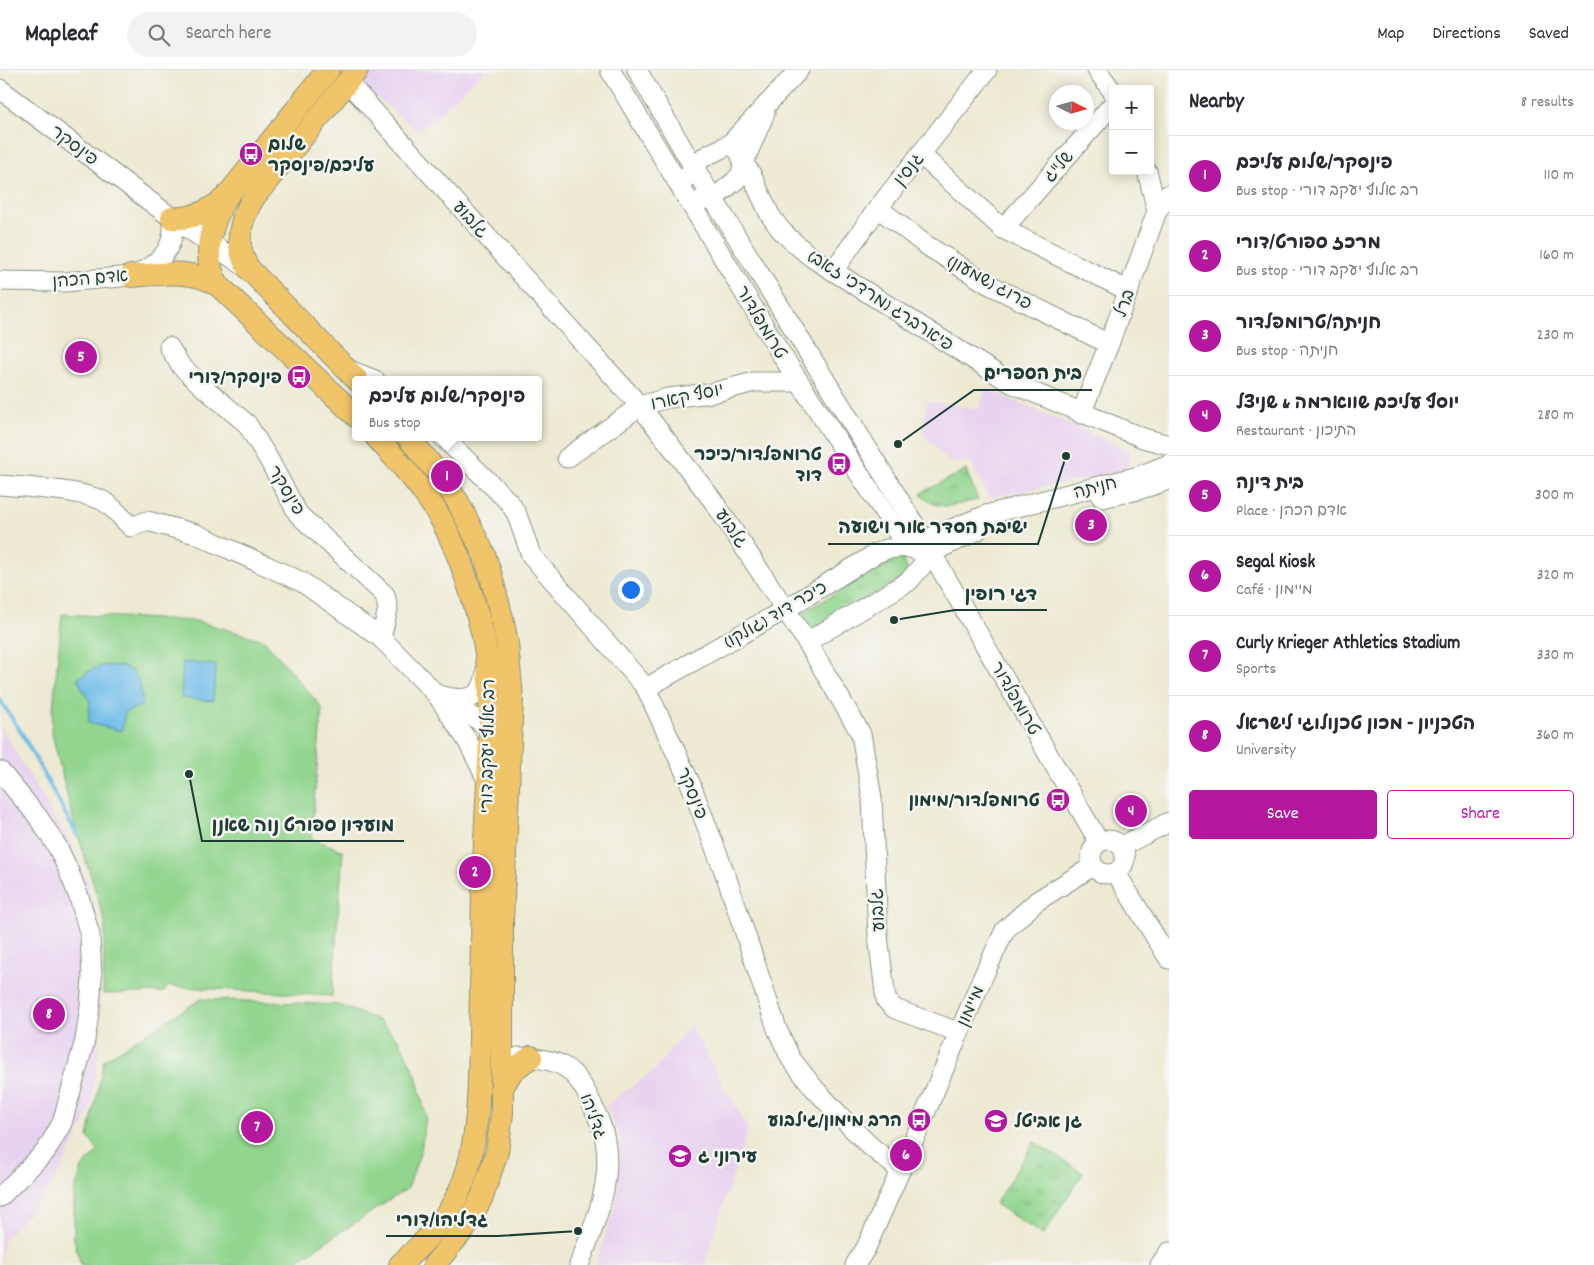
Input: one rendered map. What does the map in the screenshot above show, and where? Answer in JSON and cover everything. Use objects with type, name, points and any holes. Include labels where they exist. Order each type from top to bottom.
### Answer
[{"type":"main road","points":[[172,218],[198,214],[216,206],[227,196],[328,70]]},
{"type":"main road","points":[[352,374],[249,270],[243,259],[239,240],[247,207],[353,74]]},
{"type":"main road","points":[[227,196],[217,214],[210,244],[211,272],[219,286],[352,412]]},
{"type":"main road","points":[[131,276],[183,274],[203,278],[219,286]]},
{"type":"main road","name":"רב אלוף יעקב דורי","points":[[380,441],[424,493],[442,521],[470,589],[480,622],[487,664],[490,704],[484,869],[490,1056],[501,1089],[502,1113],[497,1152],[482,1196],[465,1228],[434,1265]]},
{"type":"main road","name":"רב אלוף יעקב דורי","points":[[400,1265],[427,1240],[444,1220],[458,1196],[468,1169],[478,1102],[490,1056],[501,1030],[502,920],[512,699],[511,678],[502,618],[491,576],[476,537],[458,502],[438,473],[411,441]]},
{"type":"main road","points":[[501,1030],[510,1049],[528,1057],[513,1070],[501,1089]]},
{"type":"street","name":"טרומפלדור","points":[[610,70],[781,354],[885,514],[921,547]]},
{"type":"street","name":"טרומפלדור","points":[[637,70],[713,199],[902,507],[921,547],[958,598],[1100,842]]},
{"type":"street","points":[[770,102],[743,164],[741,174],[735,181],[713,199],[697,200],[684,194],[684,187],[693,166],[704,157],[730,144],[799,70]]},
{"type":"street","name":"גנסין","points":[[833,271],[878,208],[987,70]]},
{"type":"street","points":[[1097,70],[1109,86]]},
{"type":"street","name":"גלבוע","points":[[353,74],[352,87],[640,406],[714,502],[807,642],[860,734],[872,798],[878,936],[886,1000],[895,1009],[958,1032]]},
{"type":"street","name":"פינסקר","points":[[0,89],[172,218],[249,270]]},
{"type":"street","name":"של\"ג","points":[[1003,229],[1109,109]]},
{"type":"street","name":"פיארברג (מרדכי זאב)","points":[[730,144],[740,152],[743,164],[750,172],[770,215],[780,229],[798,246],[833,271],[1011,383],[1142,438],[1169,445]]},
{"type":"street","points":[[920,154],[1003,229],[1129,291]]},
{"type":"street","points":[[1148,175],[1157,211]]},
{"type":"street","name":"ברל","points":[[1081,414],[1110,344],[1157,211],[1169,194]]},
{"type":"street","name":"פרוג (שמעון)","points":[[878,208],[926,245],[988,284],[1110,344]]},
{"type":"street","name":"אדם הכהן","points":[[0,281],[64,282],[131,276],[147,270],[164,256],[172,238],[172,218]]},
{"type":"street","name":"פינסקר","points":[[169,347],[181,366],[247,424],[298,514],[385,595],[388,609],[381,638]]},
{"type":"street","points":[[754,382],[781,354]]},
{"type":"street","name":"יוסף קארו","points":[[567,458],[640,406],[668,398],[712,393],[754,382],[799,382]]},
{"type":"street","points":[[1139,476],[1146,468],[1148,458],[1148,448],[1142,438]]},
{"type":"street","name":"פינסקר","points":[[448,441],[510,503],[517,515],[531,555],[646,688],[691,785],[727,880],[777,1029],[791,1059],[842,1119],[897,1176]]},
{"type":"street","name":"חניתה","points":[[958,532],[986,515],[1139,476],[1169,464]]},
{"type":"street","name":"חניתה","points":[[921,547],[958,532],[1138,490],[1169,480]]},
{"type":"street","points":[[0,485],[44,489],[86,496],[105,502],[131,527],[147,522],[196,534],[302,582],[381,638],[436,695],[468,742],[488,783]]},
{"type":"street","points":[[902,507],[930,525],[958,532],[948,566],[958,598]]},
{"type":"street","points":[[875,554],[884,528],[885,514]]},
{"type":"street","points":[[807,642],[909,581],[921,547]]},
{"type":"street","name":"כיכר דוד (גולקו)","points":[[646,688],[786,609],[875,554],[887,549],[921,547]]},
{"type":"street","points":[[436,695],[464,700],[473,696],[485,684],[487,664]]},
{"type":"street","points":[[436,695],[496,732],[502,739],[509,757]]},
{"type":"street","points":[[0,771],[38,817],[58,848],[67,867],[79,897],[90,935],[92,978],[85,1040],[62,1123],[46,1151],[0,1198]]},
{"type":"street","points":[[1122,846],[1169,822]]},
{"type":"street","points":[[1114,840],[1122,846],[1126,861],[1124,866],[1116,873],[1103,874],[1093,866],[1091,853],[1093,848],[1100,842],[1114,840]]},
{"type":"street","name":"מיימון","points":[[855,1265],[866,1248],[916,1135],[958,1032],[1005,930],[1037,901],[1093,866]]},
{"type":"street","points":[[1116,873],[1169,959]]},
{"type":"street","name":"גדליהו","points":[[490,1056],[528,1057],[555,1062],[572,1071],[589,1096],[605,1140],[606,1170],[599,1211],[579,1265]]},
{"type":"street","points":[[1160,1265],[1169,1252]]},
{"type":"shaded area","points":[[342,70],[485,70],[418,131]]},
{"type":"shaded area","points":[[985,388],[1120,446],[1130,455],[1129,464],[1119,472],[989,498],[971,462],[950,463],[923,433],[927,401],[980,409]]},
{"type":"shaded area","points":[[0,726],[70,843],[86,880],[96,914],[100,970],[98,1058],[90,1111],[60,1172],[35,1207],[3,1240],[0,1264]]},
{"type":"shaded area","name":"עירוני ג","points":[[690,1025],[748,1129],[704,1265],[596,1265],[617,1199],[621,1141],[606,1105],[654,1071]]},
{"type":"green space","points":[[966,470],[978,500],[946,506],[933,504],[921,493]]},
{"type":"green space","points":[[900,556],[910,573],[812,630],[802,613]]},
{"type":"green space","points":[[62,614],[196,621],[264,640],[322,708],[311,838],[343,851],[332,996],[168,986],[164,992],[103,994],[105,922],[73,819],[51,730]]},
{"type":"green space","points":[[201,999],[339,1005],[378,1020],[399,1040],[416,1075],[426,1117],[421,1150],[408,1188],[290,1265],[81,1265],[74,1239],[74,1192],[82,1168],[98,1151],[88,1137],[104,1060]]},
{"type":"green space","points":[[1034,1142],[1083,1173],[1043,1235],[995,1204]]},
{"type":"water","points":[[183,662],[216,665],[213,701],[181,698]]},
{"type":"water","points":[[104,665],[125,667],[134,674],[140,683],[142,705],[125,712],[122,731],[88,723],[90,702],[77,679],[89,671]]},
{"type":"waterway","points":[[0,700],[21,732],[77,835]]},
{"type":"place","name":"שלום עליכם/פינסקר","points":[[251,154]]},
{"type":"place","name":"בית דינה","points":[[81,357]]},
{"type":"place","name":"פינסקר/דורי","points":[[299,377]]},
{"type":"place","name":"בית הספרים","points":[[898,444]]},
{"type":"place","name":"ישיבת הסדר אור וישועה","points":[[1066,456]]},
{"type":"place","name":"טרומפלדור/כיכר דוד","points":[[839,464]]},
{"type":"place","name":"פינסקר/שלום עליכם","points":[[447,476]]},
{"type":"place","name":"חניתה/טרומפלדור","points":[[1091,525]]},
{"type":"place","name":"דגי רופין","points":[[894,620]]},
{"type":"place","name":"מועדון ספורט נוה שאנן","points":[[189,774]]},
{"type":"place","name":"טרומפלדור/מימון","points":[[1058,800]]},
{"type":"place","name":"יוסף עליכם שווארמה & שניצל","points":[[1131,811]]},
{"type":"place","name":"מרכז ספורט/דורי","points":[[475,872]]},
{"type":"place","name":"הטכניון - מכון טכנולוגי לישראל","points":[[49,1014]]},
{"type":"place","name":"הרב מימון/גילבוע","points":[[919,1120]]},
{"type":"place","name":"גן אביטל","points":[[996,1121]]},
{"type":"place","name":"Curly Krieger Athletics Stadium","points":[[257,1127]]},
{"type":"place","name":"Segal Kiosk","points":[[906,1155]]},
{"type":"place","name":"עירוני ג","points":[[680,1156]]},
{"type":"place","name":"גדליהו/דורי","points":[[578,1231]]}]
